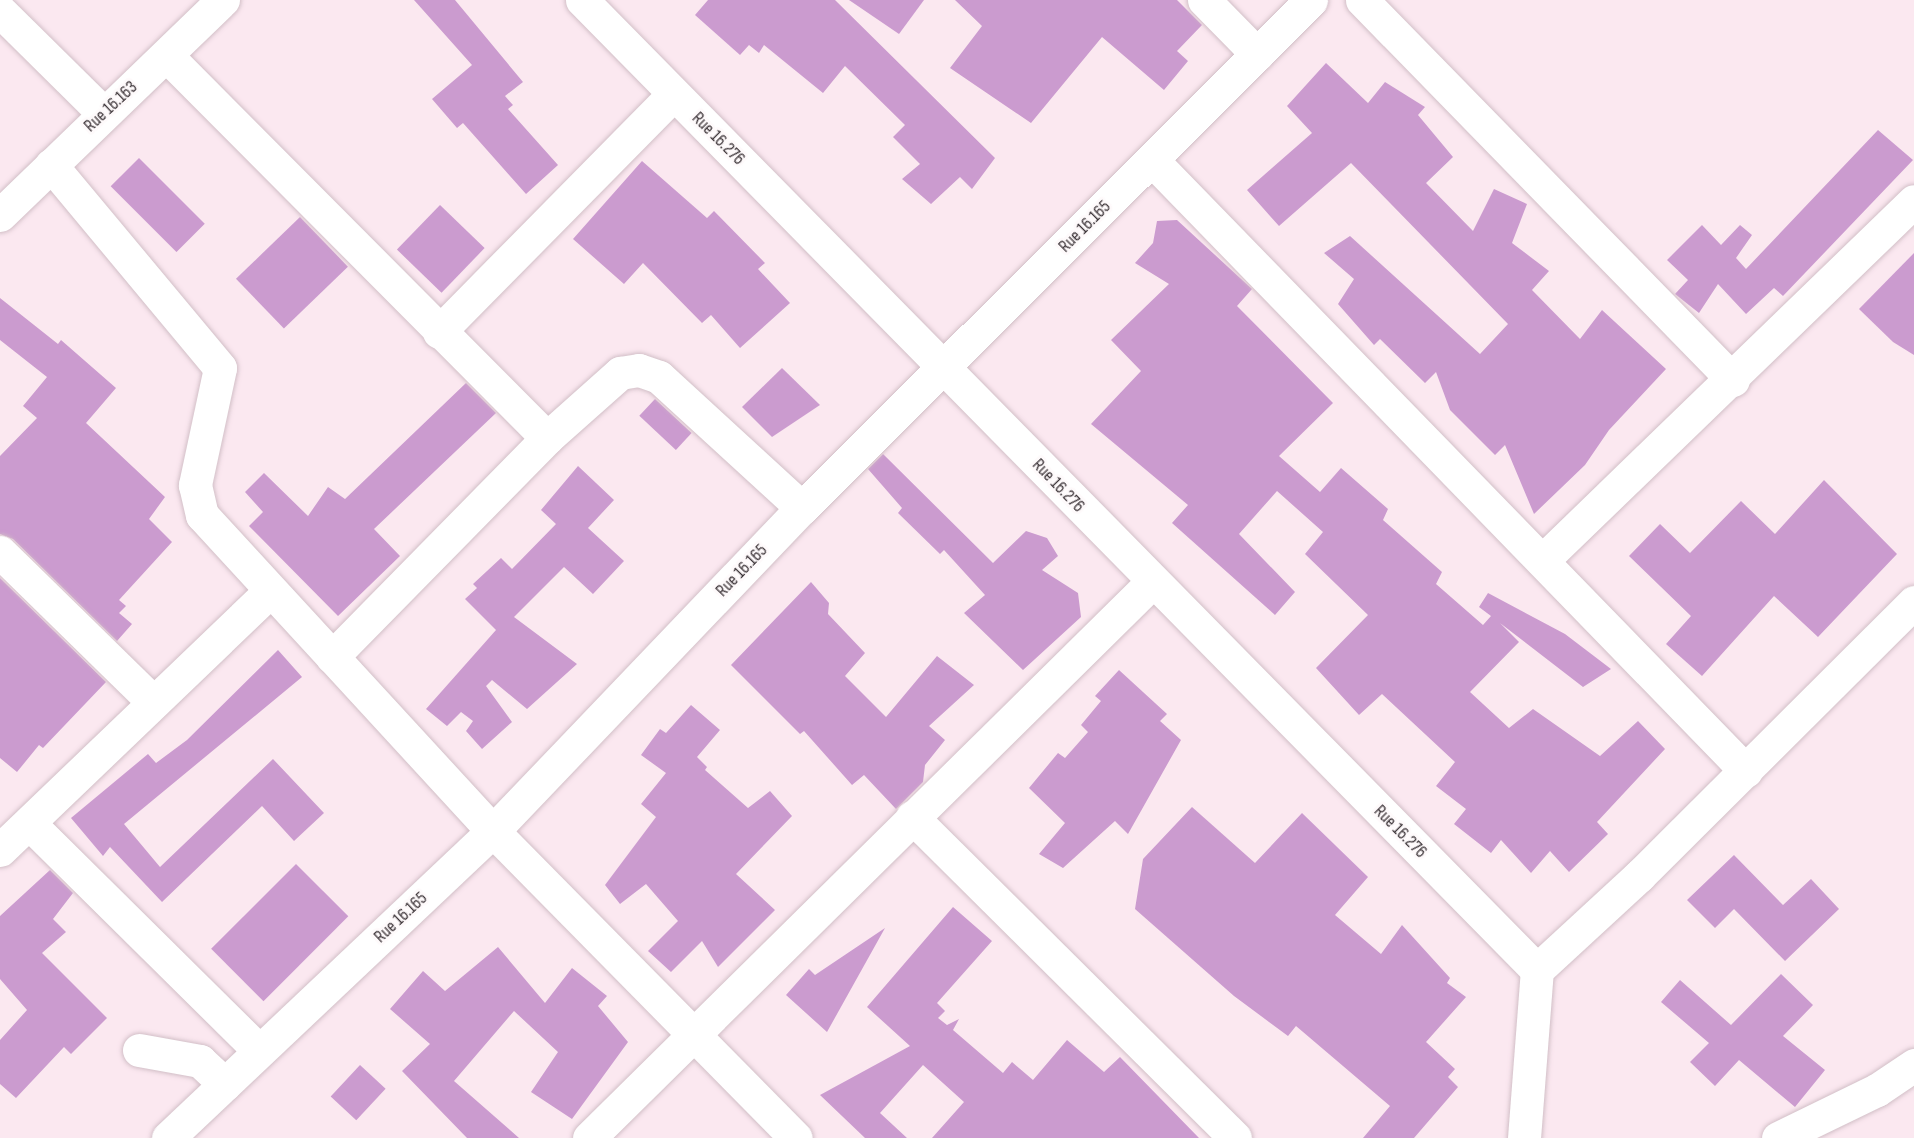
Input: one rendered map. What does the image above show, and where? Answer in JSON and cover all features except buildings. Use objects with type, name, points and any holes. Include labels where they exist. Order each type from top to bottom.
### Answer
[{"type":"street","name":"Rue 16.163","points":[[0,214],[223,0]]},
{"type":"street","name":"Rue 16.276","points":[[582,0],[1152,582],[1537,970]]},
{"type":"street","points":[[1204,0],[1257,54]]},
{"type":"street","name":"Rue 16.165","points":[[168,1138],[493,831],[802,508],[1311,0]]},
{"type":"street","points":[[1362,0],[1733,380]]},
{"type":"street","points":[[0,11],[103,113]]},
{"type":"street","points":[[167,56],[439,332],[547,438]]},
{"type":"street","points":[[439,332],[674,94]]},
{"type":"street","points":[[1152,160],[1746,771]]},
{"type":"street","points":[[51,165],[220,368],[195,500],[269,592],[493,831],[796,1138]]},
{"type":"street","points":[[1544,561],[1733,380],[1914,201]]},
{"type":"street","points":[[332,657],[547,438],[620,373],[639,370],[660,377],[677,390],[802,508]]},
{"type":"street","points":[[0,552],[153,702]]},
{"type":"street","points":[[589,1138],[1152,582]]},
{"type":"street","points":[[0,850],[30,824],[153,702],[269,592]]},
{"type":"street","points":[[1524,1138],[1537,970],[1746,771],[1914,602]]},
{"type":"street","points":[[912,817],[1234,1138]]},
{"type":"street","points":[[30,824],[259,1051]]},
{"type":"street","points":[[139,1050],[200,1060],[225,1084]]},
{"type":"street","points":[[1779,1138],[1877,1090],[1914,1065]]}]
